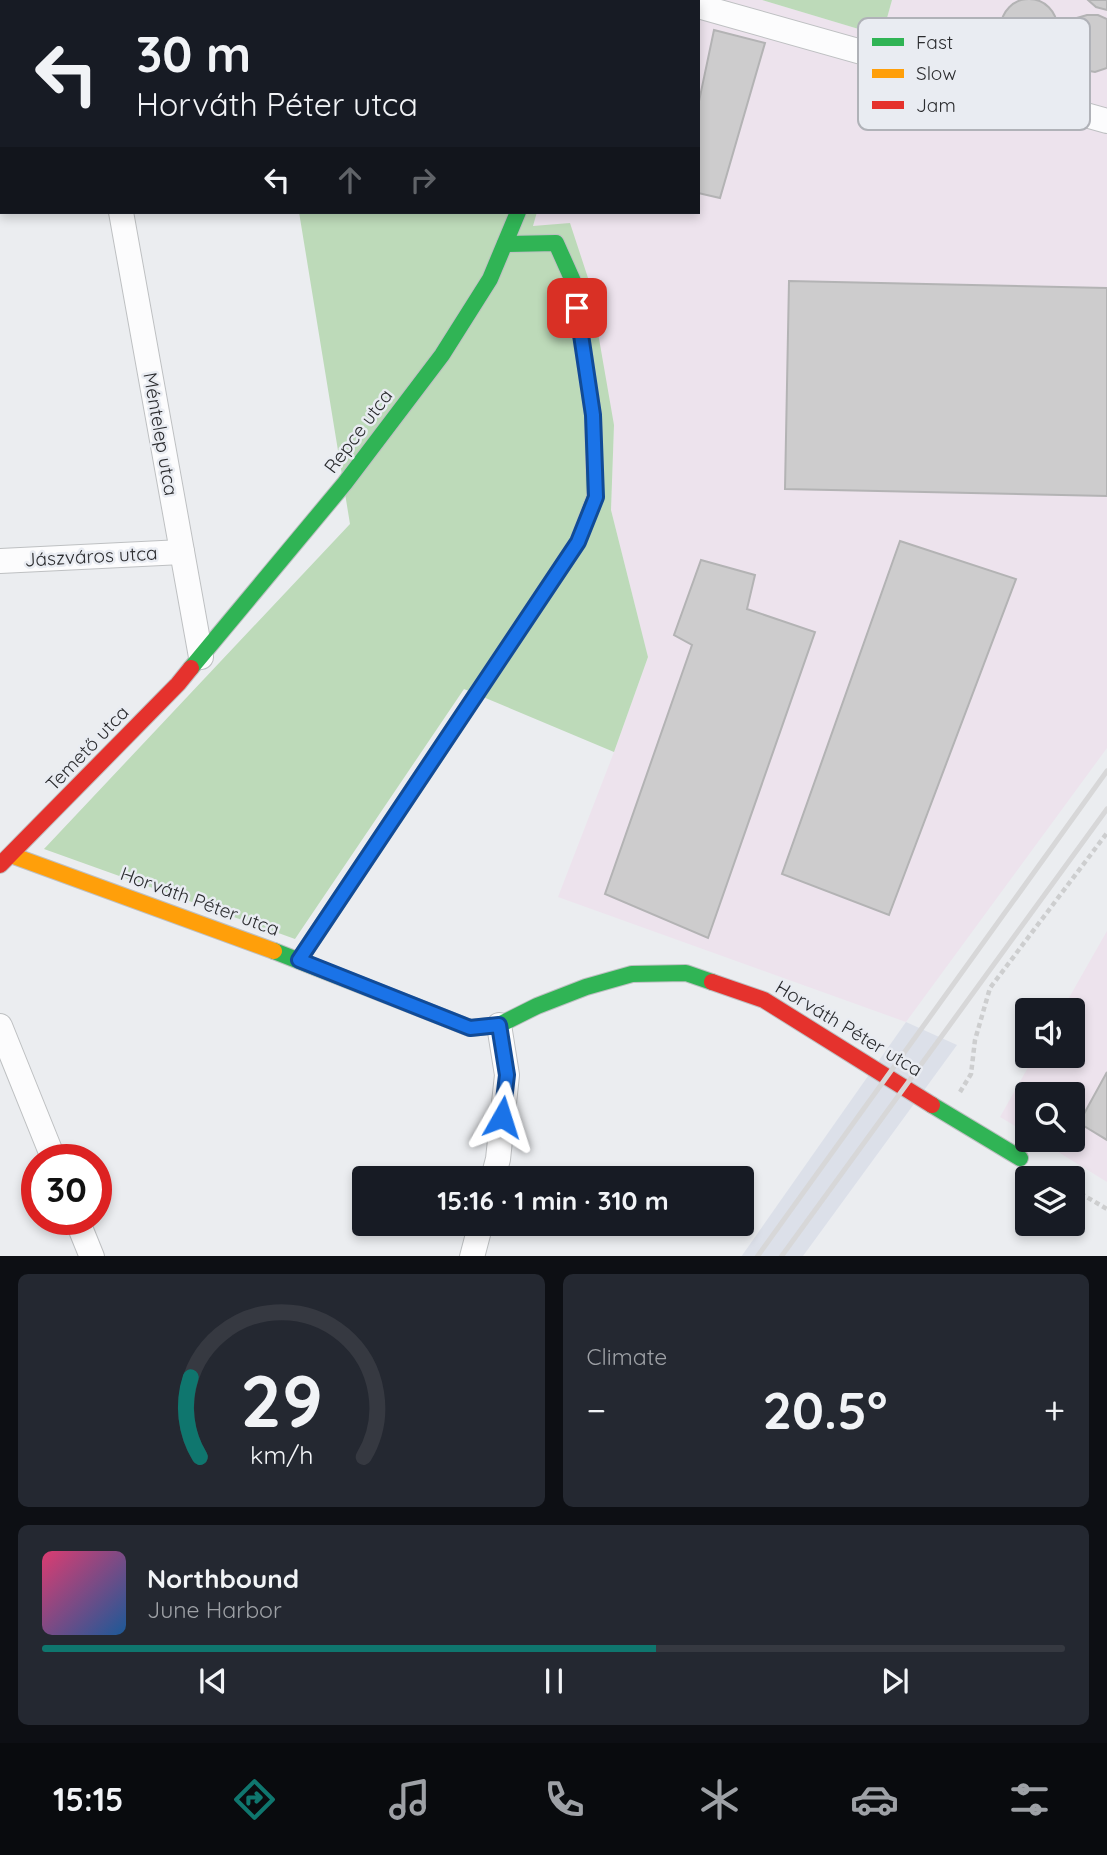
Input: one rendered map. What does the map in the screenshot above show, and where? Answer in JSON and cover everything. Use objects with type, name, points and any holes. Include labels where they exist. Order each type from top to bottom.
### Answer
[{"type":"street","points":[[700,7],[858,51]]},
{"type":"street","points":[[1090,116],[1107,121]]},
{"type":"street","name":"Méntelep utca","points":[[121,214],[201,657]]},
{"type":"street","name":"Repce utca","points":[[201,657],[345,483],[442,355],[490,279],[517,214]]},
{"type":"street","points":[[299,960],[578,542],[596,497],[593,415],[573,281],[556,243],[505,244]]},
{"type":"street","name":"Jászváros utca","points":[[0,561],[182,552]]},
{"type":"street","name":"Temető utca","points":[[6,860],[178,684],[201,657]]},
{"type":"street","name":"Horváth Péter utca","points":[[6,860],[299,960],[470,1028],[499,1025],[573,992],[632,974],[687,973],[764,1000],[1020,1158]]},
{"type":"street","points":[[496,1166],[507,1075],[499,1025]]},
{"type":"street","points":[[0,1026],[48,1144]]},
{"type":"street","points":[[83,1235],[92,1256]]},
{"type":"street","points":[[472,1256],[477,1236]]},
{"type":"path","points":[[946,1114],[971,1074],[975,1040],[990,988],[1107,833]]},
{"type":"path","points":[[1085,1196],[1107,1209]]},
{"type":"shaded area","points":[[700,0],[762,0],[858,29],[858,130],[1090,130],[1090,18],[887,18],[892,0],[1107,0],[1107,748],[906,1022],[558,897],[648,657],[611,510],[614,425],[533,226],[536,214],[700,214]]},
{"type":"shaded area","points":[[1107,931],[1107,1182],[1085,1166],[1058,1152],[1085,1152],[1085,1082],[1020,1082],[1028,1068],[1085,1068],[1085,998],[1069,998]]},
{"type":"shaded area","points":[[906,1022],[957,1045],[803,1256],[742,1256]]},
{"type":"shaded area","points":[[1015,1090],[1015,1126],[1000,1117]]},
{"type":"green space","points":[[762,0],[892,0],[887,18],[858,18],[858,29]]},
{"type":"green space","points":[[299,214],[536,214],[533,226],[570,223],[589,281],[614,425],[611,510],[648,657],[614,752],[464,689],[295,939],[44,849],[350,524]]},
{"type":"building","points":[[1023,-1],[1035,-1],[1045,3],[1056,18],[1002,18],[1013,3]]},
{"type":"building","points":[[1088,0],[1107,0],[1107,10],[1096,7]]},
{"type":"building","points":[[1098,15],[1107,19],[1107,68],[1090,71],[1090,18],[1077,18]]},
{"type":"building","points":[[714,30],[765,43],[720,198],[700,193],[700,96]]},
{"type":"building","points":[[789,281],[1107,288],[1107,496],[785,489]]},
{"type":"building","points":[[900,541],[1016,579],[889,915],[782,874]]},
{"type":"building","points":[[701,560],[755,575],[747,609],[815,632],[708,938],[605,894],[692,645],[674,635]]},
{"type":"building","points":[[1107,1072],[1107,1140],[1085,1127],[1085,1112]]},
{"type":"railway","points":[[758,1256],[1107,771]]},
{"type":"railway","points":[[782,1256],[1107,809]]},
{"type":"traffic: fast","points":[[191,668],[345,483],[442,355],[490,279],[517,214]]},
{"type":"traffic: fast","points":[[299,960],[578,542],[595,497],[593,415],[573,281],[556,243],[505,244]]},
{"type":"traffic: fast","points":[[274,951],[470,1028],[499,1025],[537,1006],[586,987],[632,974],[686,973],[712,982]]},
{"type":"traffic: fast","points":[[932,1105],[1020,1158]]},
{"type":"traffic: slow","points":[[11,855],[274,951]]},
{"type":"traffic: jam","points":[[0,865],[191,668]]},
{"type":"traffic: jam","points":[[712,982],[764,1000],[932,1105]]},
{"type":"route","points":[[502,1117],[507,1075],[499,1025],[470,1028],[299,960],[578,542],[596,497],[593,415],[577,308]]}]
